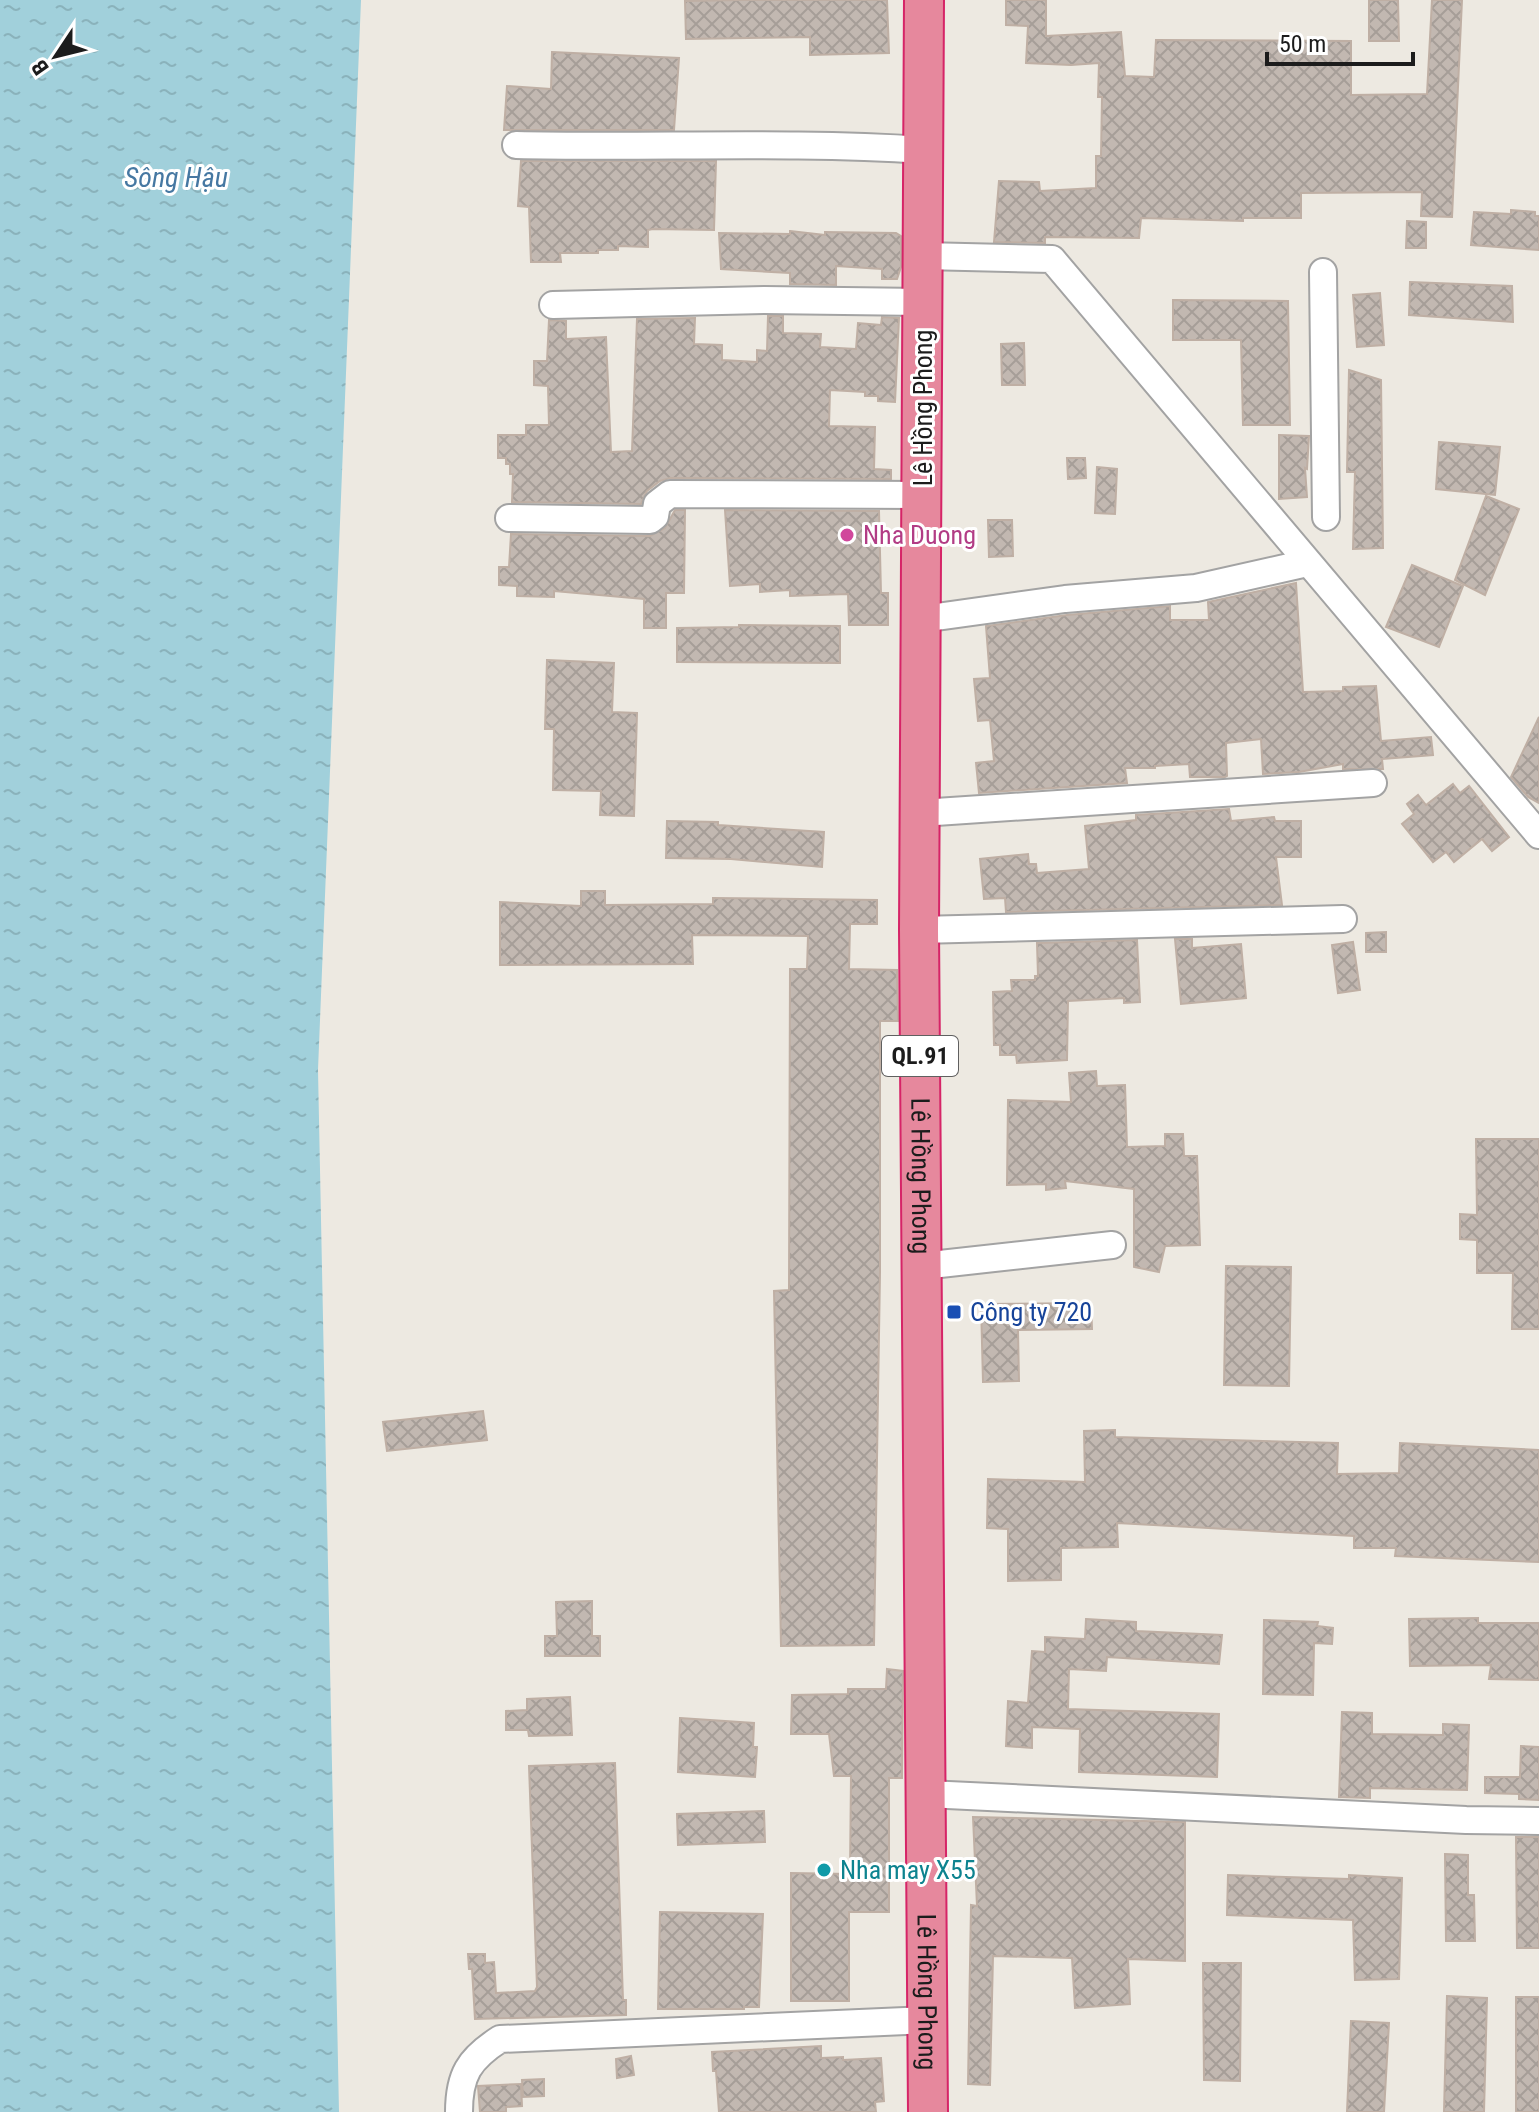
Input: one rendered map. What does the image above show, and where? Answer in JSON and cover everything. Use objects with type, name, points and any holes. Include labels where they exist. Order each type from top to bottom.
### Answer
[{"type":"highway","name":"Lê Hồng Phong","points":[[924,0],[919,930],[928,2112]]},
{"type":"street","points":[[516,145],[853,146],[924,150]]},
{"type":"street","points":[[923,256],[1052,259],[1539,835]]},
{"type":"street","points":[[1323,272],[1326,517]]},
{"type":"street","points":[[553,305],[764,300],[923,302]]},
{"type":"street","points":[[509,518],[650,520],[655,516],[657,504],[670,494],[922,495]]},
{"type":"street","points":[[922,619],[1065,599],[1196,588],[1307,563]]},
{"type":"street","points":[[921,813],[1373,783]]},
{"type":"street","points":[[919,930],[1343,919]]},
{"type":"street","points":[[922,1266],[1112,1245]]},
{"type":"street","points":[[927,1794],[1539,1821]]},
{"type":"street","points":[[459,2112],[459,2091],[465,2070],[482,2050],[500,2039],[928,2020]]},
{"type":"water","name":"Sông Hậu","points":[[0,0],[361,0],[318,1070],[339,2112],[0,2112]]},
{"type":"building","points":[[887,0],[889,53],[810,55],[810,37],[686,39],[685,1]]},
{"type":"building","points":[[1006,0],[1046,0],[1046,36],[1121,32],[1125,76],[1154,77],[1156,40],[1351,41],[1351,95],[1427,94],[1432,0],[1462,0],[1452,217],[1421,216],[1422,192],[1301,193],[1301,218],[1243,218],[1243,221],[1141,218],[1139,238],[1045,237],[1045,243],[994,242],[999,181],[1039,182],[1040,191],[1096,188],[1096,156],[1101,156],[1099,63],[1026,63],[1028,26],[1006,25]]},
{"type":"building","points":[[1369,0],[1398,0],[1399,41],[1369,41]]},
{"type":"building","points":[[552,52],[679,58],[674,130],[504,130],[507,86],[551,89]]},
{"type":"building","points":[[521,161],[716,161],[714,230],[653,229],[648,230],[648,247],[618,246],[618,250],[598,250],[598,253],[560,253],[561,262],[531,262],[529,207],[518,206]]},
{"type":"building","points":[[1511,210],[1535,212],[1535,216],[1539,216],[1539,250],[1471,245],[1474,212],[1511,214]]},
{"type":"building","points":[[1407,221],[1426,222],[1426,248],[1406,248]]},
{"type":"building","points":[[790,231],[825,235],[825,232],[896,233],[901,236],[901,267],[897,279],[882,279],[882,269],[836,266],[836,285],[790,284],[790,273],[721,269],[719,233],[790,234]]},
{"type":"building","points":[[1410,282],[1512,286],[1513,322],[1409,315]]},
{"type":"building","points":[[1380,293],[1384,345],[1357,347],[1353,295]]},
{"type":"building","points":[[1173,300],[1288,301],[1290,425],[1243,425],[1241,340],[1173,340]]},
{"type":"building","points":[[768,316],[783,316],[783,333],[821,334],[820,347],[856,349],[858,323],[881,325],[882,317],[899,318],[895,402],[878,401],[878,396],[865,396],[865,392],[830,390],[829,426],[875,427],[874,469],[891,470],[891,479],[670,478],[647,491],[641,504],[512,502],[513,474],[510,474],[510,464],[506,464],[506,458],[498,458],[498,435],[526,435],[526,425],[549,425],[548,386],[534,385],[534,361],[547,361],[549,320],[566,321],[566,339],[606,337],[611,452],[632,451],[637,319],[695,318],[694,344],[722,345],[722,360],[757,362],[757,350],[767,351]]},
{"type":"building","points":[[1024,343],[1025,385],[1002,385],[1001,344]]},
{"type":"building","points":[[1349,370],[1381,380],[1383,548],[1353,549],[1355,472],[1347,472]]},
{"type":"building","points":[[1279,435],[1309,436],[1305,468],[1307,497],[1279,499]]},
{"type":"building","points":[[1439,442],[1500,447],[1495,495],[1436,489]]},
{"type":"building","points":[[1067,458],[1085,458],[1086,478],[1068,479]]},
{"type":"building","points":[[1097,467],[1117,469],[1115,514],[1095,513]]},
{"type":"building","points":[[1486,496],[1519,509],[1485,595],[1455,580]]},
{"type":"building","points":[[675,510],[685,510],[684,593],[666,593],[666,628],[644,628],[644,599],[554,591],[554,597],[517,596],[517,586],[499,585],[499,567],[509,567],[511,534],[650,536],[665,528]]},
{"type":"building","points":[[725,510],[879,511],[881,593],[888,593],[888,625],[849,625],[848,594],[790,596],[790,590],[760,592],[760,584],[730,586]]},
{"type":"building","points":[[988,520],[1012,520],[1013,556],[989,557]]},
{"type":"building","points":[[1412,565],[1463,586],[1439,647],[1386,627]]},
{"type":"building","points":[[1296,583],[1303,692],[1376,686],[1381,741],[1431,737],[1433,755],[1382,759],[1383,769],[1343,769],[1343,764],[1299,772],[1263,774],[1261,739],[1226,743],[1225,777],[1190,777],[1189,764],[1155,766],[1125,768],[1127,783],[979,793],[976,763],[994,761],[990,720],[978,721],[974,679],[990,678],[986,626],[1170,606],[1170,620],[1209,620],[1208,602]]},
{"type":"building","points":[[840,626],[840,663],[677,662],[677,628]]},
{"type":"building","points":[[547,660],[614,663],[612,712],[637,713],[634,816],[600,815],[601,791],[553,790],[554,729],[545,729]]},
{"type":"building","points":[[1539,717],[1539,803],[1528,797],[1511,777]]},
{"type":"building","points":[[1453,784],[1460,793],[1469,786],[1509,837],[1492,851],[1482,839],[1454,862],[1446,852],[1433,862],[1402,824],[1414,814],[1407,804],[1418,795],[1426,805]]},
{"type":"building","points":[[1229,809],[1231,821],[1274,817],[1275,821],[1301,821],[1301,857],[1276,857],[1282,905],[1006,912],[1005,898],[984,899],[980,859],[1028,854],[1029,864],[1036,864],[1037,873],[1089,869],[1085,826],[1136,820],[1136,815]]},
{"type":"building","points":[[667,821],[718,822],[718,825],[824,832],[822,867],[731,859],[666,858]]},
{"type":"building","points":[[581,891],[605,891],[605,905],[713,904],[713,898],[877,900],[877,924],[850,924],[849,969],[897,970],[898,1021],[880,1021],[880,1272],[874,1645],[781,1646],[774,1291],[789,1290],[790,969],[807,969],[808,936],[692,935],[693,964],[500,965],[500,902],[581,906]]},
{"type":"building","points":[[1386,932],[1386,952],[1366,952],[1366,933]]},
{"type":"building","points":[[1175,939],[1192,939],[1192,948],[1241,944],[1246,998],[1181,1004]]},
{"type":"building","points":[[1137,940],[1140,1002],[1124,1003],[1124,998],[1068,1001],[1067,1060],[1017,1063],[1016,1055],[1000,1055],[1000,1045],[994,1045],[993,992],[1012,991],[1011,980],[1035,980],[1038,976],[1037,943]]},
{"type":"building","points":[[1353,942],[1360,990],[1338,993],[1332,945]]},
{"type":"building","points":[[1096,1071],[1097,1086],[1125,1085],[1127,1147],[1165,1146],[1165,1134],[1183,1134],[1184,1156],[1197,1156],[1200,1245],[1165,1246],[1159,1272],[1134,1267],[1134,1189],[1065,1181],[1066,1188],[1046,1190],[1046,1184],[1007,1185],[1008,1100],[1071,1102],[1069,1073]]},
{"type":"building","points":[[1476,1139],[1539,1139],[1539,1329],[1512,1329],[1513,1273],[1477,1273],[1477,1240],[1460,1239],[1460,1214],[1477,1215]]},
{"type":"building","points":[[1226,1266],[1291,1267],[1289,1386],[1224,1385]]},
{"type":"building","points":[[1091,1303],[1092,1329],[1018,1330],[1019,1381],[983,1382],[981,1304]]},
{"type":"building","points":[[483,1411],[487,1440],[387,1451],[383,1422]]},
{"type":"building","points":[[1115,1430],[1115,1437],[1338,1443],[1337,1474],[1399,1473],[1400,1443],[1539,1450],[1539,1562],[1395,1556],[1396,1548],[1354,1548],[1354,1536],[1117,1523],[1118,1547],[1061,1548],[1061,1580],[1008,1581],[1008,1529],[987,1528],[988,1479],[1085,1482],[1084,1431]]},
{"type":"building","points":[[592,1601],[592,1636],[600,1636],[600,1656],[545,1656],[545,1636],[557,1636],[556,1602]]},
{"type":"building","points":[[1478,1618],[1478,1623],[1539,1623],[1539,1680],[1489,1679],[1491,1665],[1410,1666],[1409,1619]]},
{"type":"building","points":[[1086,1619],[1136,1622],[1136,1631],[1222,1635],[1219,1664],[1107,1657],[1106,1671],[1069,1669],[1068,1709],[1219,1714],[1217,1777],[1079,1772],[1080,1729],[1032,1727],[1032,1748],[1006,1746],[1008,1701],[1028,1703],[1032,1651],[1045,1652],[1045,1637],[1085,1639]]},
{"type":"building","points":[[1264,1620],[1318,1622],[1317,1626],[1333,1628],[1332,1644],[1314,1643],[1313,1695],[1263,1694]]},
{"type":"building","points":[[887,1669],[903,1671],[902,1778],[889,1778],[889,1912],[849,1912],[849,2001],[791,2001],[791,1873],[850,1874],[851,1776],[834,1776],[829,1734],[791,1734],[792,1695],[848,1694],[848,1689],[886,1689]]},
{"type":"building","points":[[570,1697],[572,1735],[529,1736],[528,1730],[506,1730],[506,1711],[527,1710],[527,1699]]},
{"type":"building","points":[[1342,1712],[1372,1713],[1372,1734],[1443,1735],[1443,1724],[1469,1725],[1467,1790],[1370,1788],[1370,1798],[1339,1797]]},
{"type":"building","points":[[680,1718],[754,1723],[753,1747],[757,1747],[755,1777],[678,1772]]},
{"type":"building","points":[[1521,1746],[1539,1747],[1539,1800],[1519,1799],[1519,1794],[1485,1793],[1485,1777],[1520,1777]]},
{"type":"building","points":[[615,1763],[626,2015],[475,2019],[468,1954],[485,1954],[485,1963],[494,1962],[496,1993],[535,1991],[537,1987],[529,1766]]},
{"type":"building","points":[[764,1811],[765,1842],[678,1845],[677,1814]]},
{"type":"building","points":[[973,1817],[1185,1822],[1185,1961],[1128,1959],[1130,2004],[1075,2008],[1072,1958],[993,1956],[990,2085],[968,2084],[971,1905],[977,1906]]},
{"type":"building","points":[[1516,1837],[1539,1837],[1539,1948],[1517,1948]]},
{"type":"building","points":[[1445,1854],[1468,1855],[1468,1895],[1474,1895],[1475,1941],[1446,1941]]},
{"type":"building","points":[[1228,1875],[1402,1878],[1399,1979],[1355,1980],[1353,1920],[1227,1915]]},
{"type":"building","points":[[660,1912],[763,1914],[759,2007],[658,2009]]},
{"type":"building","points":[[1203,1963],[1241,1963],[1240,2081],[1204,2080]]},
{"type":"building","points":[[1447,1996],[1487,1998],[1484,2112],[1444,2112]]},
{"type":"building","points":[[1516,1997],[1539,1997],[1539,2112],[1516,2112]]},
{"type":"building","points":[[1351,2021],[1389,2023],[1384,2112],[1347,2112]]},
{"type":"building","points":[[821,2046],[821,2058],[881,2058],[884,2101],[875,2102],[876,2112],[719,2112],[712,2052]]},
{"type":"building","points":[[631,2056],[634,2075],[617,2078],[616,2059]]},
{"type":"building","points":[[544,2079],[544,2096],[523,2097],[522,2080]]},
{"type":"building","points":[[521,2084],[522,2106],[506,2107],[506,2112],[480,2112],[478,2086]]},
{"type":"place","name":"Nha Duong","points":[[847,535]]},
{"type":"place","name":"Công ty 720","points":[[954,1312]]},
{"type":"place","name":"Nha may X55","points":[[824,1870]]}]
